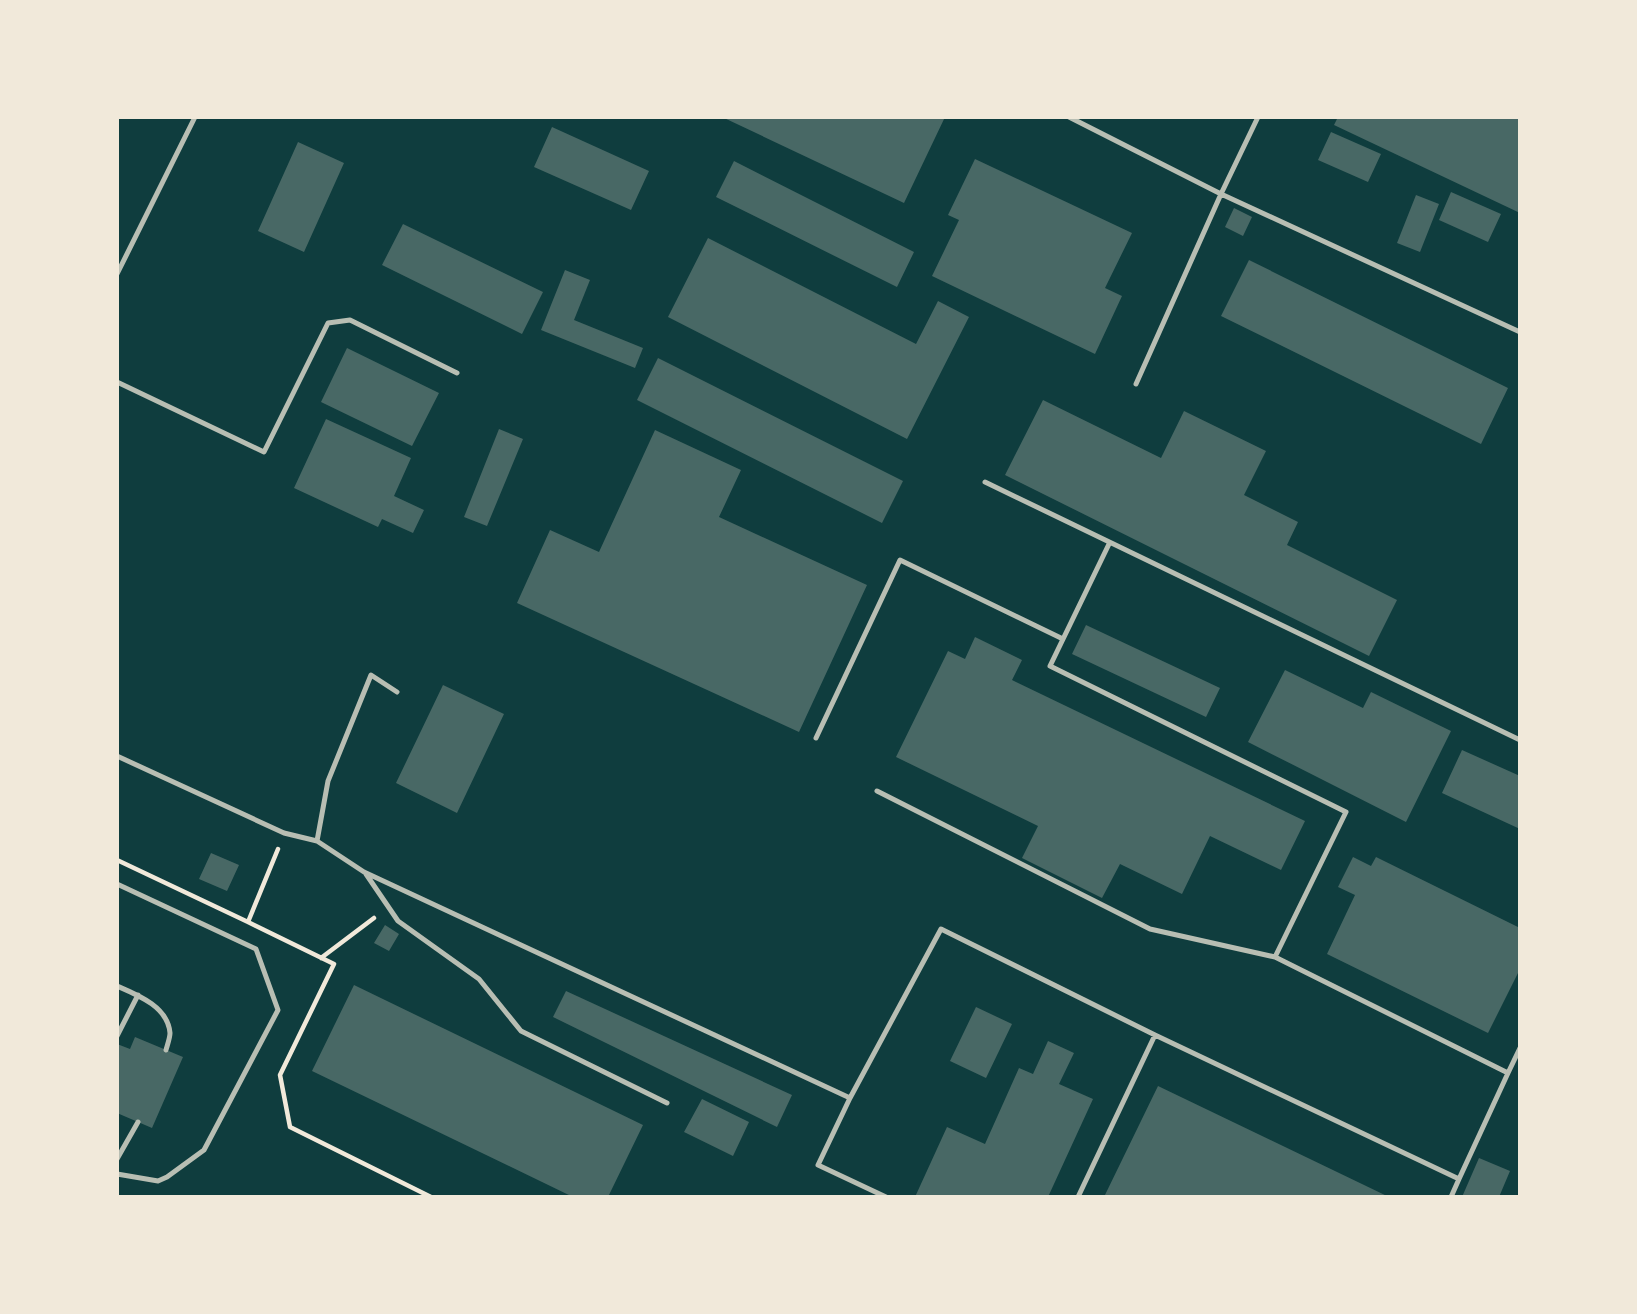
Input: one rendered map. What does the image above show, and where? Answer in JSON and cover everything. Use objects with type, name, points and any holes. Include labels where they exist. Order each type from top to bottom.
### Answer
[{"type":"lane","points":[[117,274],[195,117]]},
{"type":"lane","points":[[1069,117],[1221,194],[1520,332]]},
{"type":"lane","points":[[1136,384],[1258,117]]},
{"type":"lane","points":[[117,382],[264,452],[328,323],[350,320],[457,373]]},
{"type":"lane","points":[[985,482],[1520,740]]},
{"type":"lane","points":[[1109,544],[1050,666],[1346,812],[1275,957]]},
{"type":"lane","points":[[816,738],[900,560],[1063,639]]},
{"type":"lane","points":[[317,841],[328,781],[371,675],[397,692]]},
{"type":"lane","points":[[117,756],[284,833],[317,841],[364,872],[850,1098]]},
{"type":"lane","points":[[877,791],[1150,929],[1275,957],[1508,1073]]},
{"type":"lane","points":[[364,872],[398,921],[479,979],[521,1031],[667,1103]]},
{"type":"lane","points":[[117,884],[256,949],[278,1010],[204,1150],[158,1181],[117,1174]]},
{"type":"lane","points":[[886,1197],[818,1165],[850,1098],[941,929],[1155,1035],[1460,1179]]},
{"type":"lane","points":[[117,986],[138,995],[160,1010],[170,1033],[166,1050]]},
{"type":"lane","points":[[117,1036],[138,995]]},
{"type":"lane","points":[[1078,1197],[1155,1035]]},
{"type":"lane","points":[[1451,1197],[1520,1048]]},
{"type":"lane","points":[[117,1159],[138,1122]]},
{"type":"path","points":[[248,922],[284,833]]},
{"type":"path","points":[[117,860],[334,964],[280,1075],[290,1127],[431,1197]]},
{"type":"path","points":[[321,958],[389,907]]},
{"type":"building","points":[[722,117],[945,117],[904,203]]},
{"type":"building","points":[[1338,117],[1520,117],[1520,213],[1334,125]]},
{"type":"building","points":[[552,127],[649,171],[631,210],[534,167]]},
{"type":"building","points":[[1331,132],[1381,154],[1368,182],[1318,160]]},
{"type":"building","points":[[298,142],[344,163],[304,252],[258,231]]},
{"type":"building","points":[[975,159],[1132,233],[1105,288],[1122,296],[1095,354],[932,276],[959,220],[948,215]]},
{"type":"building","points":[[734,161],[914,252],[897,287],[716,197]]},
{"type":"building","points":[[1451,192],[1501,214],[1488,242],[1439,220]]},
{"type":"building","points":[[1416,195],[1439,204],[1420,252],[1397,243]]},
{"type":"building","points":[[1234,208],[1252,217],[1243,236],[1225,227]]},
{"type":"building","points":[[403,224],[543,292],[522,334],[382,265]]},
{"type":"building","points":[[708,238],[916,344],[938,301],[969,317],[907,439],[668,317]]},
{"type":"building","points":[[1249,260],[1508,388],[1481,444],[1221,316]]},
{"type":"building","points":[[565,270],[590,280],[574,320],[643,348],[635,368],[541,330]]},
{"type":"building","points":[[347,348],[439,393],[412,446],[321,402]]},
{"type":"building","points":[[658,358],[903,481],[882,523],[637,400]]},
{"type":"building","points":[[1043,400],[1161,458],[1184,411],[1266,451],[1244,495],[1298,522],[1287,545],[1397,600],[1369,656],[1005,475]]},
{"type":"building","points":[[326,419],[411,458],[394,496],[424,510],[413,533],[382,519],[378,527],[294,488]]},
{"type":"building","points":[[499,429],[523,439],[487,526],[464,517]]},
{"type":"building","points":[[655,430],[741,470],[719,517],[867,585],[799,732],[517,603],[550,530],[599,552]]},
{"type":"building","points":[[1086,625],[1220,688],[1206,717],[1072,654]]},
{"type":"building","points":[[975,637],[1022,660],[1012,680],[1305,821],[1281,870],[1210,836],[1182,894],[1120,864],[1102,898],[1022,858],[1038,826],[896,757],[948,651],[965,659]]},
{"type":"building","points":[[1285,670],[1363,708],[1371,692],[1451,731],[1406,822],[1248,742]]},
{"type":"building","points":[[443,685],[504,714],[457,813],[396,783]]},
{"type":"building","points":[[1462,750],[1520,776],[1520,829],[1442,793]]},
{"type":"building","points":[[211,853],[239,865],[227,891],[199,879]]},
{"type":"building","points":[[1353,857],[1371,866],[1376,857],[1520,928],[1520,969],[1488,1033],[1327,954],[1355,895],[1338,887]]},
{"type":"building","points":[[385,925],[399,934],[389,951],[374,943]]},
{"type":"building","points":[[354,985],[643,1125],[608,1197],[573,1197],[312,1071]]},
{"type":"building","points":[[566,991],[792,1095],[777,1127],[553,1017]]},
{"type":"building","points":[[976,1007],[1012,1024],[986,1078],[950,1061]]},
{"type":"building","points":[[135,1037],[183,1057],[152,1128],[117,1113],[117,1044],[130,1049]]},
{"type":"building","points":[[1048,1041],[1074,1053],[1059,1084],[1093,1099],[1048,1197],[915,1197],[947,1127],[985,1144],[1019,1068],[1033,1074]]},
{"type":"building","points":[[1158,1086],[1389,1197],[1104,1197]]},
{"type":"building","points":[[702,1099],[749,1122],[733,1156],[684,1132]]},
{"type":"building","points":[[1479,1158],[1510,1171],[1499,1197],[1462,1197]]}]
